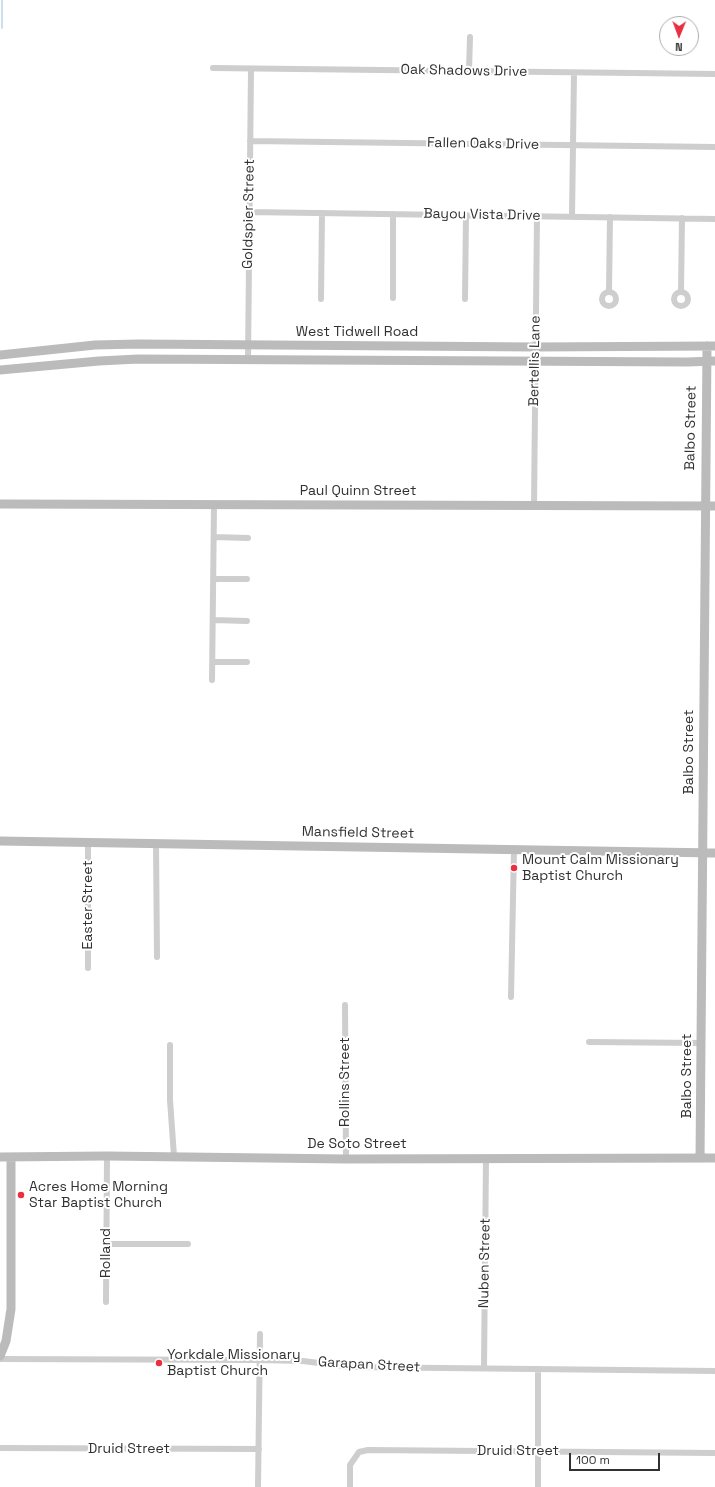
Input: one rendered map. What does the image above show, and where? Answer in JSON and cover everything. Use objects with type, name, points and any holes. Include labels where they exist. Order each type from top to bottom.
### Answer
[{"type":"street","points":[[469,71],[470,37]]},
{"type":"street","name":"Oak Shadows Drive","points":[[213,68],[715,74]]},
{"type":"street","name":"Goldspier Street","points":[[248,360],[251,69]]},
{"type":"street","points":[[572,217],[574,73]]},
{"type":"street","name":"Fallen Oaks Drive","points":[[250,141],[715,147]]},
{"type":"street","name":"Bayou Vista Drive","points":[[249,212],[715,219]]},
{"type":"street","points":[[321,299],[322,213]]},
{"type":"street","points":[[393,214],[393,298]]},
{"type":"street","points":[[465,299],[466,215]]},
{"type":"street","name":"Bertellis Lane","points":[[534,506],[536,216]]},
{"type":"street","points":[[609,291],[610,217]]},
{"type":"street","points":[[681,292],[682,218]]},
{"type":"street","points":[[138,359],[139,344]]},
{"type":"street","name":"West Tidwell Road","points":[[0,355],[95,345],[139,344],[248,346],[711,346]]},
{"type":"street","points":[[391,346],[391,361]]},
{"type":"street","name":"Balbo Street","points":[[700,1158],[704,506],[711,346]]},
{"type":"street","points":[[28,352],[30,367]]},
{"type":"street","name":"West Tidwell Road","points":[[0,370],[138,359],[536,362],[711,361]]},
{"type":"street","name":"Paul Quinn Street","points":[[0,504],[715,506]]},
{"type":"street","points":[[212,680],[214,620],[214,505]]},
{"type":"street","points":[[214,537],[248,538]]},
{"type":"street","points":[[214,579],[247,579]]},
{"type":"street","points":[[214,620],[247,621]]},
{"type":"street","points":[[213,662],[247,662]]},
{"type":"street","name":"Mansfield Street","points":[[0,841],[715,852]]},
{"type":"street","name":"Easter Street","points":[[88,842],[88,968]]},
{"type":"street","points":[[156,844],[157,957]]},
{"type":"street","points":[[511,997],[514,849]]},
{"type":"street","name":"Rollins Street","points":[[345,1004],[346,1159]]},
{"type":"street","points":[[589,1042],[700,1043]]},
{"type":"street","points":[[170,1045],[170,1100],[174,1156]]},
{"type":"street","name":"Rolland","points":[[106,1302],[107,1156]]},
{"type":"street","name":"De Soto Street","points":[[0,1157],[174,1156],[346,1159],[715,1158]]},
{"type":"street","points":[[0,1356],[6,1341],[11,1309],[11,1157]]},
{"type":"street","name":"Nuben Street","points":[[484,1368],[486,1158]]},
{"type":"street","points":[[106,1244],[188,1244]]},
{"type":"street","points":[[258,1487],[260,1334]]},
{"type":"street","name":"Garapan Street","points":[[0,1359],[259,1360],[303,1361],[351,1367],[715,1371]]},
{"type":"street","points":[[538,1369],[538,1487]]},
{"type":"street","name":"Druid Street","points":[[0,1448],[258,1450]]},
{"type":"street","name":"Druid Street","points":[[350,1487],[350,1465],[359,1452],[368,1450],[538,1450],[715,1453]]},
{"type":"waterway","points":[[2,0],[2,28]]},
{"type":"place","name":"Mount Calm Missionary Baptist Church","points":[[514,868]]},
{"type":"place","name":"Acres Home Morning Star Baptist Church","points":[[21,1195]]},
{"type":"place","name":"Yorkdale Missionary Baptist Church","points":[[159,1363]]}]
